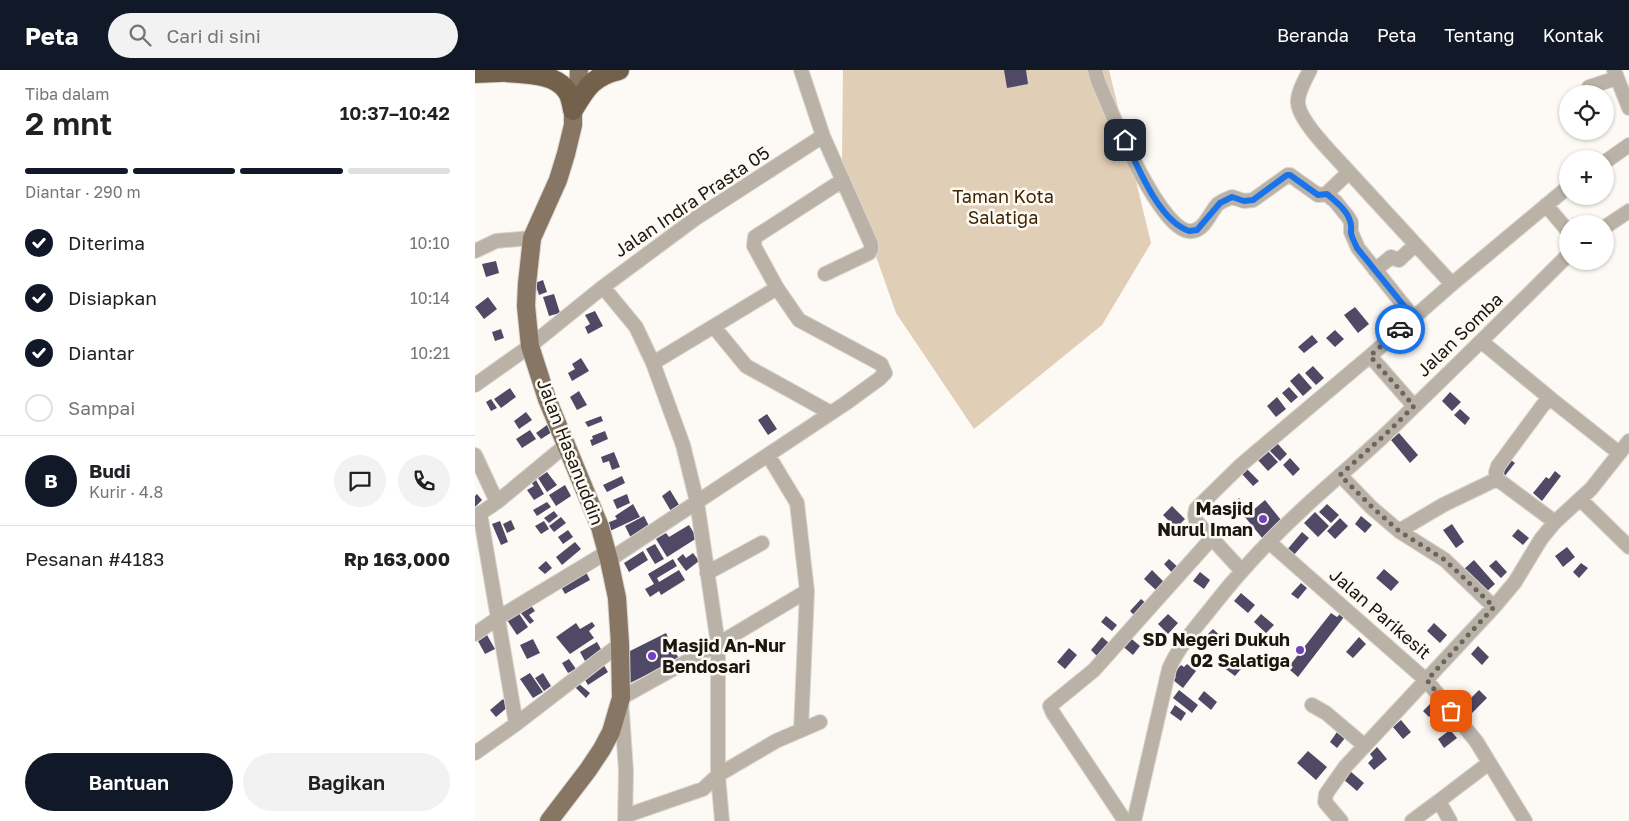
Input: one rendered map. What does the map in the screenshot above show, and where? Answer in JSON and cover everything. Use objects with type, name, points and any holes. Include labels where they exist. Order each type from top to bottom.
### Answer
[{"type":"highway","points":[[475,73],[533,70]]},
{"type":"highway","points":[[573,110],[596,78],[608,72],[619,70]]},
{"type":"highway","points":[[507,72],[547,78],[558,83],[569,92],[573,110]]},
{"type":"main road","name":"Jalan Hasanuddin","points":[[549,821],[589,770],[602,750],[611,732],[621,698],[617,598],[608,556],[600,527],[547,399],[530,346],[526,297],[533,238],[558,180],[573,125],[573,110],[578,88],[579,70]]},
{"type":"street","points":[[801,70],[823,136],[871,244],[869,253],[825,274]]},
{"type":"street","points":[[1095,70],[1102,90],[1147,187],[1161,208],[1175,223],[1185,230],[1197,230],[1220,203],[1232,197],[1244,201],[1253,200],[1287,175],[1290,175],[1318,195],[1327,194],[1349,172]]},
{"type":"street","points":[[1309,70],[1298,98],[1298,105],[1308,126],[1452,284]]},
{"type":"street","points":[[1593,85],[1616,74],[1629,108]]},
{"type":"street","name":"Jalan Indra Prasta 05","points":[[475,385],[530,346],[603,287],[696,218],[823,136]]},
{"type":"street","points":[[1614,156],[1629,145]]},
{"type":"street","points":[[475,634],[498,618],[608,556],[697,502],[831,413],[885,373],[881,364],[799,320],[777,288],[754,246],[755,237],[843,180]]},
{"type":"street","points":[[1327,194],[1349,217],[1354,241],[1413,317]]},
{"type":"street","points":[[1241,570],[1196,521],[1196,510],[1242,464],[1559,195]]},
{"type":"street","points":[[1546,206],[1559,221]]},
{"type":"street","points":[[1614,221],[1629,211]]},
{"type":"street","points":[[475,251],[495,242],[533,238]]},
{"type":"street","points":[[1375,270],[1391,257],[1399,260],[1415,245]]},
{"type":"street","name":"Jalan Somba","points":[[1134,821],[1139,792],[1171,665],[1205,616],[1241,570],[1269,542],[1482,342],[1559,264]]},
{"type":"street","points":[[603,287],[636,327],[653,363],[683,445],[697,502],[718,644],[718,775],[722,821]]},
{"type":"street","points":[[653,363],[777,288]]},
{"type":"street","points":[[714,326],[746,366],[831,413]]},
{"type":"street","points":[[1482,342],[1619,453]]},
{"type":"street","points":[[1370,356],[1414,406]]},
{"type":"street","points":[[1551,398],[1498,466],[1496,472],[1497,479],[1555,522]]},
{"type":"street","points":[[1341,821],[1325,802],[1325,794],[1345,767],[1494,607],[1515,582],[1534,548],[1555,522],[1581,500],[1629,442]]},
{"type":"street","points":[[517,724],[477,515],[497,502],[566,445]]},
{"type":"street","points":[[475,455],[497,502]]},
{"type":"street","points":[[768,455],[797,504],[807,591],[801,730]]},
{"type":"street","points":[[1340,475],[1399,531],[1445,560],[1494,607]]},
{"type":"street","points":[[1399,531],[1443,505],[1497,479]]},
{"type":"street","points":[[1581,500],[1629,547]]},
{"type":"street","points":[[1125,821],[1050,706],[1094,670],[1212,538]]},
{"type":"street","name":"Jalan Parikesit","points":[[1269,542],[1427,680],[1475,741],[1525,821]]},
{"type":"street","points":[[707,573],[762,543]]},
{"type":"street","points":[[807,591],[718,644],[621,698],[626,771],[625,818],[703,789],[718,775],[776,741],[820,722]]},
{"type":"street","points":[[475,753],[517,724],[620,644]]},
{"type":"street","points":[[1312,705],[1326,713],[1365,746]]},
{"type":"street","points":[[1412,821],[1489,763]]},
{"type":"street","points":[[1439,801],[1451,821]]},
{"type":"green space","name":"Taman Kota Salatiga","points":[[843,70],[1109,70],[1151,243],[1102,325],[974,429],[896,313],[842,160]]},
{"type":"building","points":[[1004,70],[1026,70],[1028,84],[1007,88]]},
{"type":"building","points":[[496,261],[499,273],[486,277],[482,264]]},
{"type":"building","points":[[543,280],[547,292],[539,295],[535,283]]},
{"type":"building","points":[[554,294],[560,313],[549,316],[543,297]]},
{"type":"building","points":[[488,297],[497,309],[484,319],[475,307]]},
{"type":"building","points":[[1355,307],[1369,324],[1358,333],[1344,315]]},
{"type":"building","points":[[595,311],[603,326],[588,334],[585,327],[590,324],[585,315]]},
{"type":"building","points":[[501,329],[504,338],[495,341],[492,332]]},
{"type":"building","points":[[1335,330],[1344,339],[1335,347],[1326,338]]},
{"type":"building","points":[[1312,335],[1318,342],[1304,353],[1298,347]]},
{"type":"building","points":[[581,358],[589,371],[572,381],[568,373],[575,369],[572,364]]},
{"type":"building","points":[[1313,366],[1324,378],[1316,385],[1305,373]]},
{"type":"building","points":[[1299,373],[1312,388],[1303,396],[1290,381]]},
{"type":"building","points":[[1289,387],[1298,397],[1291,403],[1282,393]]},
{"type":"building","points":[[510,388],[516,397],[501,408],[494,399]]},
{"type":"building","points":[[579,391],[587,405],[577,410],[570,397]]},
{"type":"building","points":[[1450,392],[1461,402],[1452,411],[1442,401]]},
{"type":"building","points":[[1277,397],[1286,409],[1276,417],[1267,406]]},
{"type":"building","points":[[491,399],[497,408],[491,411],[486,402]]},
{"type":"building","points":[[1460,409],[1470,418],[1465,425],[1454,415]]},
{"type":"building","points":[[526,412],[532,420],[519,429],[514,421]]},
{"type":"building","points":[[767,414],[777,429],[768,435],[758,420]]},
{"type":"building","points":[[601,416],[603,421],[588,427],[585,422]]},
{"type":"building","points":[[547,425],[552,432],[541,439],[536,433]]},
{"type":"building","points":[[530,430],[536,439],[522,448],[516,439]]},
{"type":"building","points":[[605,431],[608,439],[592,446],[590,440],[593,439],[592,436]]},
{"type":"building","points":[[1399,433],[1418,455],[1410,463],[1391,440]]},
{"type":"building","points":[[1277,443],[1287,454],[1280,461],[1269,450]]},
{"type":"building","points":[[1267,450],[1278,462],[1268,471],[1257,459]]},
{"type":"building","points":[[614,452],[620,467],[612,470],[609,461],[603,463],[601,457]]},
{"type":"building","points":[[1290,458],[1300,469],[1293,476],[1283,465]]},
{"type":"building","points":[[1508,458],[1515,463],[1504,477],[1497,472]]},
{"type":"building","points":[[1247,469],[1259,481],[1253,486],[1242,474]]},
{"type":"building","points":[[1555,471],[1561,476],[1542,501],[1533,493],[1546,477],[1549,479]]},
{"type":"building","points":[[547,472],[557,485],[547,492],[538,478]]},
{"type":"building","points":[[622,476],[625,483],[607,492],[603,485]]},
{"type":"building","points":[[536,480],[544,494],[534,500],[527,490],[534,486],[531,482]]},
{"type":"building","points":[[565,485],[571,496],[556,506],[549,495]]},
{"type":"building","points":[[670,490],[681,508],[672,513],[662,496]]},
{"type":"building","points":[[477,494],[482,500],[475,507],[475,496]]},
{"type":"building","points":[[627,494],[630,503],[617,509],[613,500]]},
{"type":"building","points":[[1239,498],[1249,508],[1241,516],[1231,506]]},
{"type":"building","name":"Masjid Nurul Iman","points":[[1265,500],[1281,520],[1263,539],[1245,517]]},
{"type":"building","points":[[547,502],[551,507],[537,516],[533,510]]},
{"type":"building","points":[[633,504],[640,517],[610,531],[607,523],[617,519],[615,516]]},
{"type":"building","points":[[1327,504],[1339,515],[1331,523],[1319,512]]},
{"type":"building","points":[[1172,506],[1185,519],[1176,528],[1163,515]]},
{"type":"building","points":[[554,511],[558,516],[549,523],[544,518]]},
{"type":"building","points":[[1315,512],[1329,526],[1318,537],[1304,523]]},
{"type":"building","points":[[644,516],[651,530],[632,540],[625,526]]},
{"type":"building","points":[[1361,516],[1372,525],[1365,533],[1355,524]]},
{"type":"building","points":[[561,517],[566,523],[554,532],[549,526]]},
{"type":"building","points":[[1340,518],[1348,526],[1335,539],[1327,531]]},
{"type":"building","points":[[511,520],[515,529],[507,533],[503,524]]},
{"type":"building","points":[[500,521],[508,542],[501,545],[492,524]]},
{"type":"building","points":[[544,521],[549,529],[541,534],[535,526]]},
{"type":"building","points":[[1452,524],[1464,542],[1456,548],[1443,530]]},
{"type":"building","points":[[689,525],[697,538],[667,557],[656,539],[666,533],[669,537]]},
{"type":"building","points":[[1518,529],[1529,538],[1523,545],[1512,536]]},
{"type":"building","points":[[568,530],[573,537],[563,544],[558,537]]},
{"type":"building","points":[[1302,532],[1309,538],[1292,557],[1286,551]]},
{"type":"building","points":[[575,542],[581,549],[562,565],[556,557]]},
{"type":"building","points":[[655,544],[664,559],[655,564],[646,549]]},
{"type":"building","points":[[1567,547],[1575,557],[1563,567],[1555,556]]},
{"type":"building","points":[[643,551],[648,560],[629,572],[624,563]]},
{"type":"building","points":[[693,553],[699,561],[686,571],[677,559],[683,554],[686,558]]},
{"type":"building","points":[[673,559],[677,566],[657,578],[659,582],[679,570],[685,580],[661,595],[659,591],[650,597],[645,589],[654,584],[648,574]]},
{"type":"building","points":[[1169,559],[1180,569],[1174,575],[1164,564]]},
{"type":"building","points":[[1474,560],[1495,584],[1484,594],[1463,570]]},
{"type":"building","points":[[1496,560],[1507,572],[1501,578],[1489,566]]},
{"type":"building","points":[[546,561],[552,568],[545,574],[538,568]]},
{"type":"building","points":[[1581,563],[1588,568],[1579,578],[1573,572]]},
{"type":"building","points":[[1384,569],[1399,582],[1391,591],[1376,578]]},
{"type":"building","points":[[585,570],[590,580],[565,594],[560,585]]},
{"type":"building","points":[[1152,570],[1165,583],[1157,591],[1144,579]]},
{"type":"building","points":[[1200,572],[1210,580],[1204,589],[1193,581]]},
{"type":"building","points":[[1301,583],[1307,588],[1298,599],[1291,594]]},
{"type":"building","points":[[1241,593],[1255,605],[1248,613],[1234,601]]},
{"type":"building","points":[[1141,599],[1147,604],[1136,617],[1130,611]]},
{"type":"building","points":[[530,604],[535,611],[529,615],[534,621],[530,624],[520,612]]},
{"type":"building","points":[[516,609],[528,627],[517,635],[505,617]]},
{"type":"building","points":[[1331,613],[1337,617],[1340,614],[1344,617],[1298,677],[1290,670],[1293,667],[1290,665]]},
{"type":"building","points":[[1168,614],[1178,623],[1168,634],[1158,624]]},
{"type":"building","points":[[1261,614],[1274,625],[1266,633],[1254,622]]},
{"type":"building","points":[[1106,616],[1117,625],[1112,631],[1101,622]]},
{"type":"building","points":[[592,622],[595,626],[589,631],[594,638],[570,654],[556,637],[576,623],[580,629]]},
{"type":"building","points":[[1434,623],[1447,635],[1440,643],[1427,631]]},
{"type":"building","points":[[1213,629],[1225,640],[1218,648],[1205,637]]},
{"type":"building","points":[[1283,632],[1289,637],[1281,646],[1275,642]]},
{"type":"building","name":"Masjid An-Nur Bendosari","points":[[666,633],[679,659],[628,684],[626,653]]},
{"type":"building","points":[[487,635],[495,649],[485,654],[478,641]]},
{"type":"building","points":[[1127,635],[1140,646],[1133,655],[1120,644]]},
{"type":"building","points":[[1102,637],[1110,644],[1098,657],[1091,650]]},
{"type":"building","points":[[1359,637],[1366,644],[1353,658],[1346,652]]},
{"type":"building","points":[[533,639],[540,653],[527,659],[520,645]]},
{"type":"building","points":[[597,642],[602,651],[585,661],[580,652]]},
{"type":"building","points":[[1478,646],[1489,657],[1482,665],[1471,654]]},
{"type":"building","points":[[1069,648],[1077,655],[1065,669],[1057,662]]},
{"type":"building","points":[[569,659],[576,669],[568,673],[562,663]]},
{"type":"building","points":[[1229,660],[1241,669],[1235,676],[1223,667]]},
{"type":"building","points":[[602,662],[608,672],[588,685],[582,675]]},
{"type":"building","points":[[1187,664],[1196,671],[1183,688],[1173,680],[1176,677],[1173,674],[1181,665],[1184,667]]},
{"type":"building","points":[[530,673],[543,692],[533,698],[520,679]]},
{"type":"building","points":[[543,673],[551,686],[544,691],[535,678]]},
{"type":"building","points":[[578,683],[590,693],[586,698],[575,687]]},
{"type":"building","points":[[1179,690],[1198,705],[1192,713],[1173,698]]},
{"type":"building","points":[[1479,690],[1487,698],[1471,714],[1463,706]]},
{"type":"building","points":[[1204,691],[1217,702],[1211,710],[1198,699]]},
{"type":"building","points":[[503,699],[509,706],[496,717],[490,710]]},
{"type":"building","points":[[1432,702],[1438,708],[1429,717],[1423,711]]},
{"type":"building","points":[[1175,705],[1186,713],[1181,721],[1170,713]]},
{"type":"building","points":[[1401,720],[1411,732],[1403,739],[1393,727]]},
{"type":"building","points":[[1450,730],[1457,738],[1444,748],[1438,739]]},
{"type":"building","points":[[1337,732],[1345,738],[1337,748],[1330,742]]},
{"type":"building","points":[[1377,747],[1387,759],[1374,770],[1368,763],[1373,758],[1370,754]]},
{"type":"building","points":[[1308,751],[1327,767],[1316,780],[1297,763]]},
{"type":"building","points":[[1350,771],[1364,783],[1357,791],[1343,779]]},
{"type":"way so far","points":[[1400,329],[1370,356],[1414,406],[1340,475],[1399,531],[1445,560],[1494,607],[1427,680],[1451,711]]},
{"type":"place","name":"Masjid Nurul Iman","points":[[1263,519]]},
{"type":"place","name":"SD Negeri Dukuh 02 Salatiga","points":[[1300,650]]},
{"type":"place","name":"Masjid An-Nur Bendosari","points":[[652,656]]},
{"type":"route","points":[[1125,140],[1147,187],[1161,208],[1175,223],[1185,230],[1197,230],[1220,203],[1232,197],[1244,201],[1253,200],[1287,175],[1290,175],[1320,196],[1327,194],[1349,217],[1351,232],[1357,248],[1413,317],[1400,329]]}]
